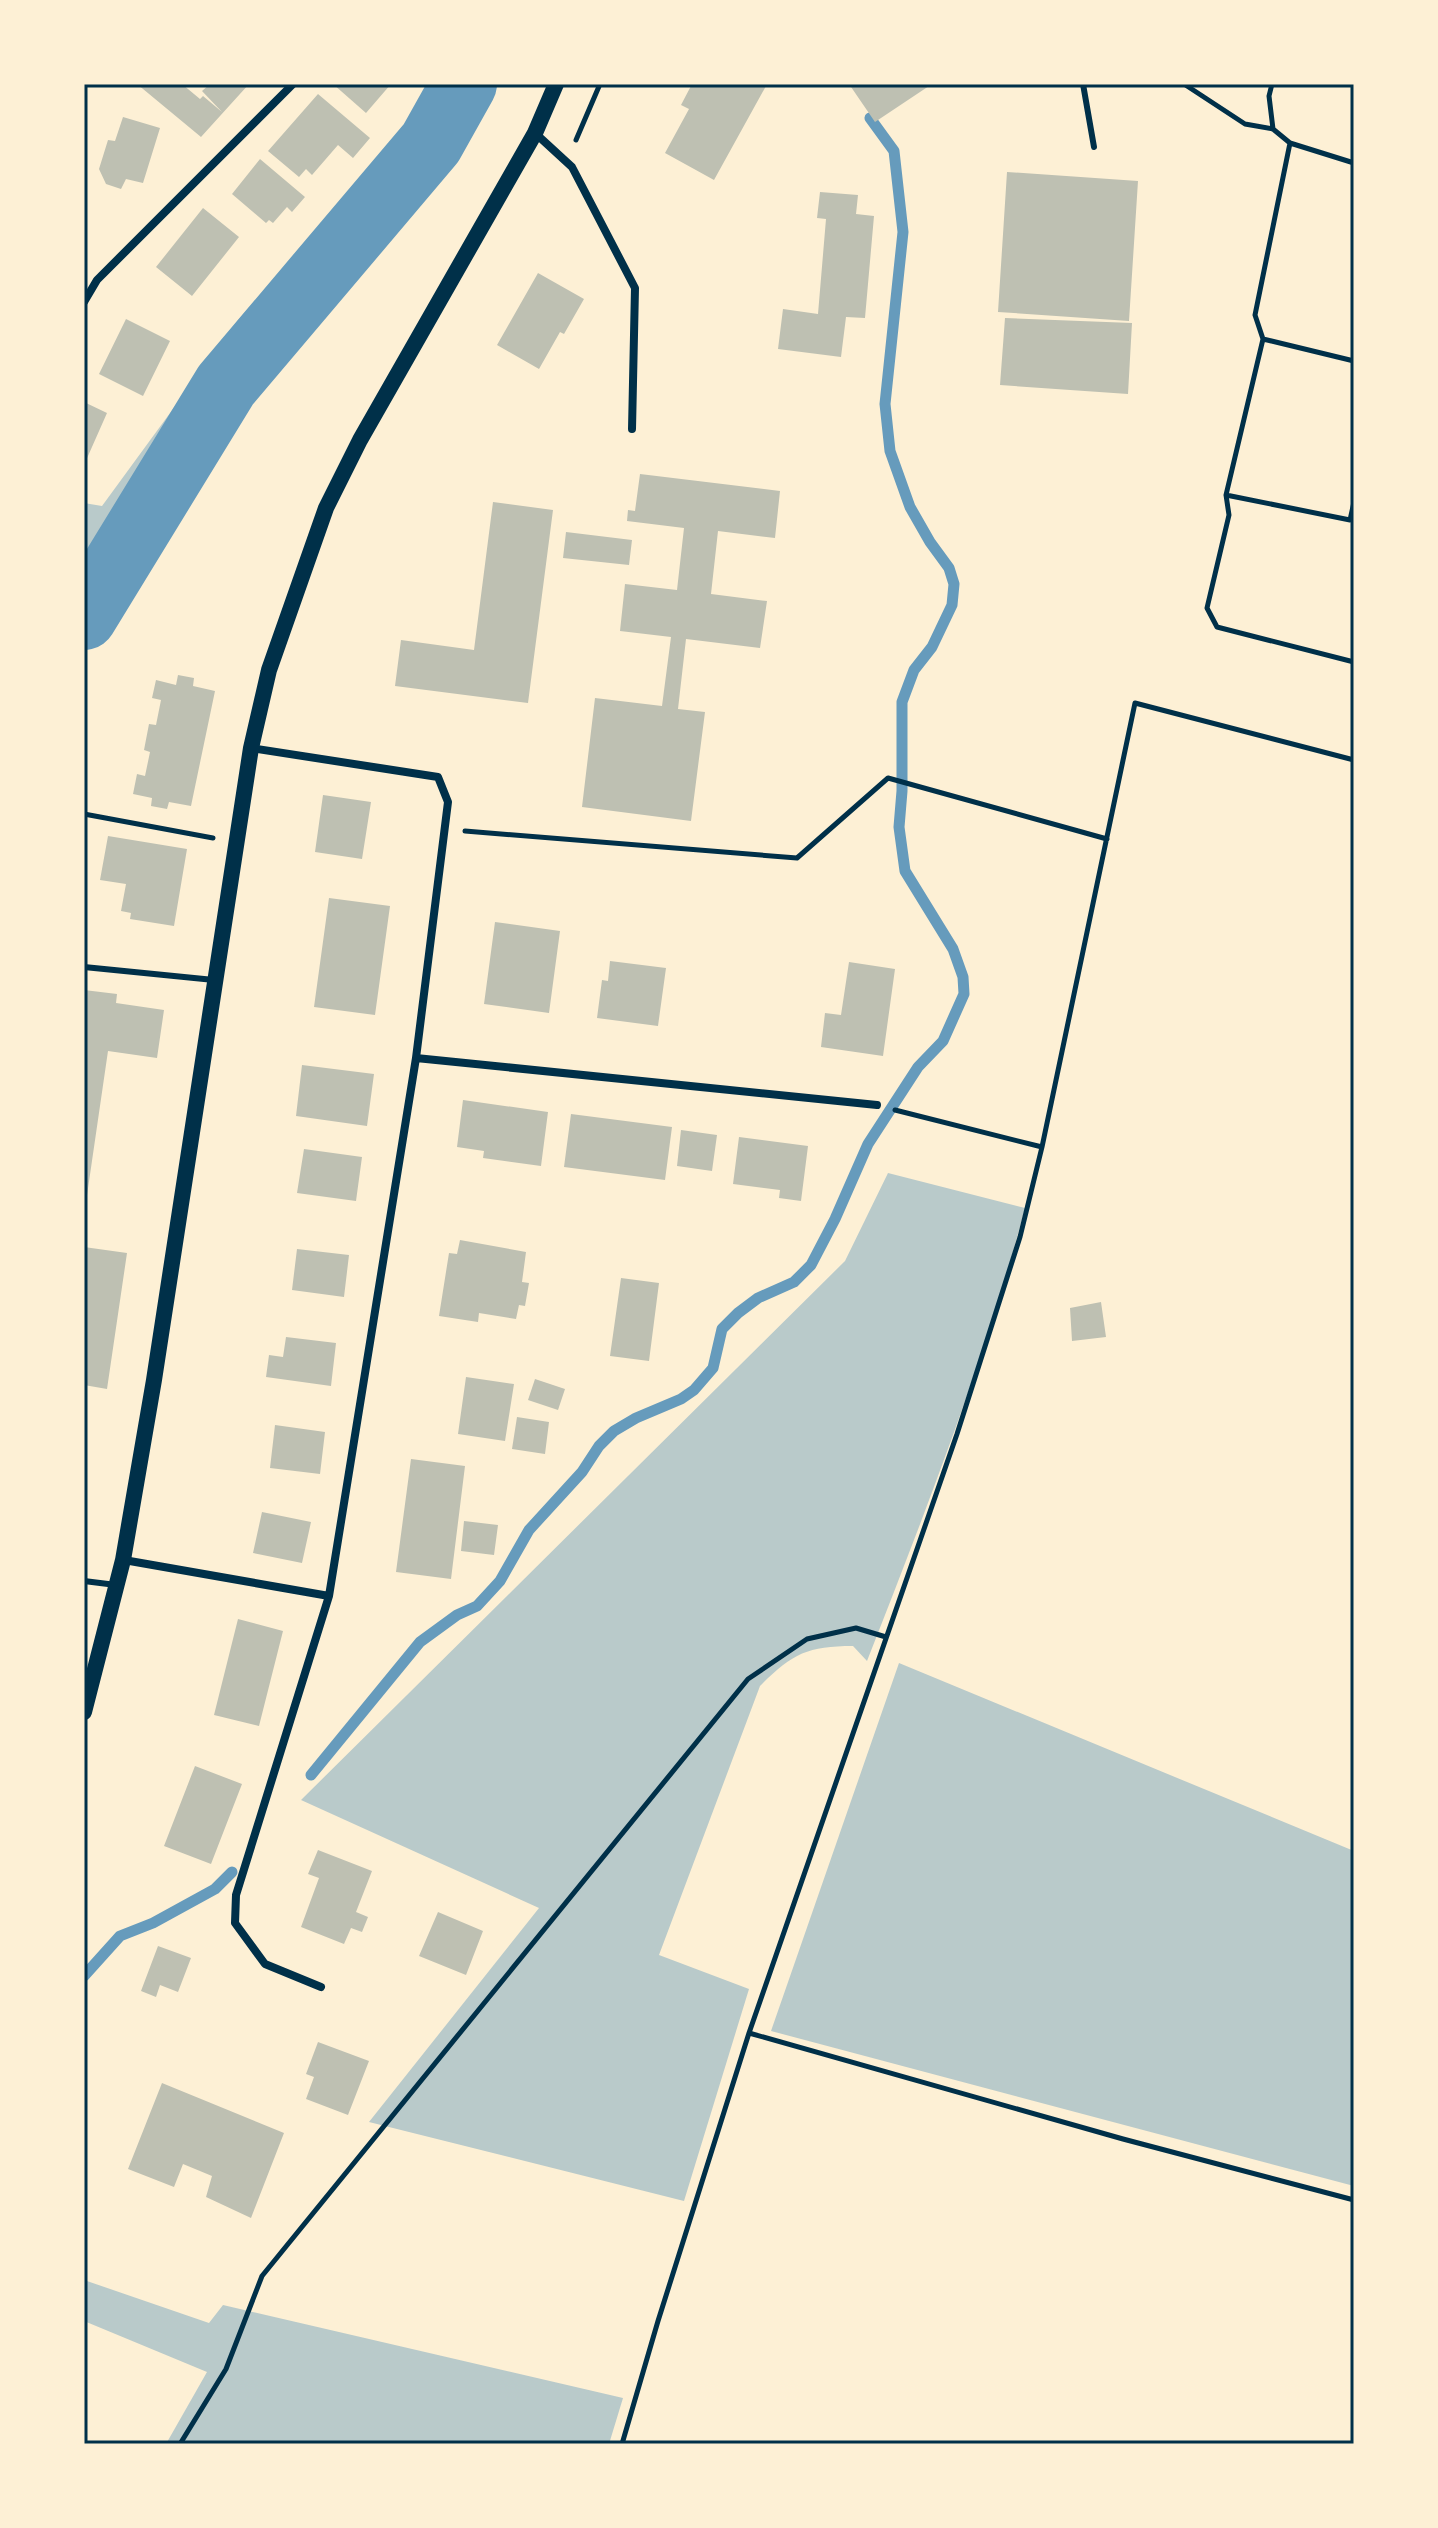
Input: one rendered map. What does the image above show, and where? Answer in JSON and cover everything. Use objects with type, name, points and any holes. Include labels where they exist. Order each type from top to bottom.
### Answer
[{"type":"main road","points":[[84,1712],[123,1560],[154,1380],[251,748],[269,670],[326,508],[360,440],[535,133],[556,84]]},
{"type":"street","points":[[84,302],[97,280],[293,84]]},
{"type":"street","points":[[535,133],[572,167],[635,288],[632,429]]},
{"type":"street","points":[[251,748],[438,777],[448,802],[416,1058],[329,1596],[236,1895],[235,1923],[265,1964],[321,1987]]},
{"type":"street","points":[[416,1058],[877,1105]]},
{"type":"street","points":[[123,1560],[329,1596]]},
{"type":"lane","points":[[1083,84],[1094,147]]},
{"type":"lane","points":[[84,967],[217,980]]},
{"type":"lane","points":[[84,1581],[117,1585]]},
{"type":"path","points":[[566,163],[600,84]]},
{"type":"path","points":[[1184,84],[1245,124],[1273,129],[1290,143],[1354,163]]},
{"type":"path","points":[[1272,84],[1269,96],[1273,129]]},
{"type":"path","points":[[1290,143],[1255,315],[1263,339],[1226,495],[1229,515],[1207,608],[1217,627],[1354,662]]},
{"type":"path","points":[[1263,339],[1354,361]]},
{"type":"path","points":[[1226,495],[1350,520],[1354,502]]},
{"type":"path","points":[[622,2444],[749,2033],[957,1434],[1020,1237],[1042,1147],[1135,703],[1354,760]]},
{"type":"path","points":[[444,830],[797,858],[888,778],[1107,839]]},
{"type":"path","points":[[84,814],[237,843]]},
{"type":"path","points":[[925,1118],[1042,1147]]},
{"type":"path","points":[[180,2444],[226,2369],[262,2276],[748,1679],[807,1639],[856,1628],[886,1637]]},
{"type":"path","points":[[749,2033],[1123,2139],[1354,2200]]},
{"type":"shaded area","points":[[430,84],[452,84],[422,139],[219,381],[84,599],[84,503],[102,506],[238,320],[409,127]]},
{"type":"shaded area","points":[[888,1173],[1025,1208],[972,1380],[867,1661],[853,1646],[812,1650],[791,1659],[760,1686],[659,1955],[749,1989],[684,2201],[369,2122],[539,1908],[301,1800],[845,1261]]},
{"type":"shaded area","points":[[899,1663],[1354,1851],[1354,2186],[771,2031]]},
{"type":"shaded area","points":[[84,2280],[209,2323],[223,2305],[623,2398],[609,2444],[166,2444],[207,2372],[84,2321]]},
{"type":"building","points":[[137,84],[182,84],[222,112],[202,91],[210,84],[249,84],[201,137]]},
{"type":"building","points":[[333,84],[391,84],[366,113]]},
{"type":"building","points":[[692,84],[766,86],[714,180],[665,153],[689,109],[681,105]]},
{"type":"building","points":[[849,84],[932,84],[875,122]]},
{"type":"building","points":[[318,94],[370,138],[353,158],[338,145],[312,175],[306,169],[299,177],[268,151]]},
{"type":"building","points":[[123,117],[160,128],[143,183],[126,179],[121,189],[106,184],[99,169],[108,140],[115,141]]},
{"type":"building","points":[[260,159],[305,197],[292,212],[287,207],[273,223],[269,220],[266,223],[232,194]]},
{"type":"building","points":[[1007,172],[1138,181],[1129,321],[998,312]]},
{"type":"building","points":[[820,192],[858,195],[856,214],[874,216],[865,318],[846,317],[841,357],[778,349],[783,309],[818,314],[826,219],[817,218]]},
{"type":"building","points":[[203,208],[239,237],[192,296],[156,267]]},
{"type":"building","points":[[538,273],[584,299],[539,369],[497,345]]},
{"type":"building","points":[[1005,318],[1132,323],[1128,394],[1000,385]]},
{"type":"building","points":[[126,319],[170,341],[143,396],[99,374]]},
{"type":"building","points":[[84,402],[107,413],[84,465]]},
{"type":"building","points":[[640,474],[780,491],[775,538],[718,531],[711,594],[767,601],[760,648],[686,639],[678,709],[705,712],[691,821],[582,807],[595,698],[662,706],[671,637],[620,631],[625,584],[677,590],[684,528],[627,521],[628,510],[635,511]]},
{"type":"building","points":[[493,502],[553,510],[528,703],[395,686],[401,640],[474,650]]},
{"type":"building","points":[[566,532],[632,540],[629,565],[563,558]]},
{"type":"building","points":[[178,675],[194,678],[193,686],[215,691],[191,806],[169,802],[167,809],[151,806],[152,798],[133,794],[137,774],[145,776],[150,752],[144,750],[149,724],[156,725],[161,700],[152,698],[156,680],[176,685]]},
{"type":"building","points":[[323,795],[371,802],[362,859],[315,852]]},
{"type":"building","points":[[108,836],[187,849],[174,926],[130,919],[131,913],[121,911],[126,884],[100,880]]},
{"type":"building","points":[[329,898],[390,906],[375,1015],[314,1007]]},
{"type":"building","points":[[495,922],[560,931],[549,1013],[484,1004]]},
{"type":"building","points":[[610,961],[666,968],[658,1026],[597,1018],[602,980],[608,981]]},
{"type":"building","points":[[849,962],[895,969],[883,1056],[821,1047],[825,1013],[841,1015]]},
{"type":"building","points":[[84,990],[117,994],[116,1003],[164,1010],[157,1058],[108,1051],[86,1202]]},
{"type":"building","points":[[302,1065],[374,1074],[367,1126],[296,1116]]},
{"type":"building","points":[[463,1100],[548,1112],[541,1166],[483,1158],[484,1151],[457,1147]]},
{"type":"building","points":[[571,1114],[672,1127],[665,1180],[564,1167]]},
{"type":"building","points":[[681,1130],[717,1135],[712,1171],[677,1166]]},
{"type":"building","points":[[739,1137],[808,1146],[801,1201],[779,1198],[780,1190],[733,1184]]},
{"type":"building","points":[[304,1149],[362,1157],[356,1201],[297,1193]]},
{"type":"building","points":[[460,1240],[526,1252],[522,1282],[529,1283],[525,1306],[519,1305],[516,1319],[479,1313],[478,1322],[439,1316],[449,1253],[457,1254]]},
{"type":"building","points":[[84,1247],[127,1253],[107,1389],[84,1385]]},
{"type":"building","points":[[297,1249],[349,1255],[344,1297],[292,1290]]},
{"type":"building","points":[[621,1278],[659,1283],[649,1361],[610,1356]]},
{"type":"building","points":[[1101,1302],[1106,1337],[1072,1341],[1070,1308]]},
{"type":"building","points":[[286,1337],[336,1343],[331,1386],[266,1377],[269,1355],[283,1357]]},
{"type":"building","points":[[466,1377],[514,1384],[505,1441],[458,1434]]},
{"type":"building","points":[[535,1379],[565,1389],[558,1410],[528,1400]]},
{"type":"building","points":[[517,1417],[549,1422],[545,1454],[512,1449]]},
{"type":"building","points":[[275,1425],[325,1432],[320,1474],[270,1468]]},
{"type":"building","points":[[411,1459],[465,1466],[451,1579],[396,1572]]},
{"type":"building","points":[[262,1512],[311,1522],[302,1563],[253,1553]]},
{"type":"building","points":[[464,1521],[498,1525],[494,1555],[461,1551]]},
{"type":"building","points":[[238,1619],[283,1631],[259,1726],[214,1715]]},
{"type":"building","points":[[195,1766],[242,1784],[211,1864],[164,1846]]},
{"type":"building","points":[[318,1850],[372,1871],[356,1912],[368,1917],[362,1932],[351,1928],[344,1944],[301,1927],[319,1878],[308,1874]]},
{"type":"building","points":[[438,1912],[483,1931],[466,1975],[419,1956]]},
{"type":"building","points":[[158,1946],[191,1958],[178,1992],[160,1985],[156,1997],[141,1991]]},
{"type":"building","points":[[318,2042],[369,2061],[348,2115],[306,2099],[314,2077],[306,2074]]},
{"type":"building","points":[[162,2083],[284,2133],[251,2218],[206,2197],[212,2176],[183,2164],[174,2187],[128,2169]]},
{"type":"waterway","points":[[84,617],[226,385],[431,143],[464,84]]},
{"type":"waterway","points":[[311,1775],[420,1642],[457,1615],[477,1606],[500,1581],[529,1530],[582,1472],[599,1446],[614,1431],[636,1418],[681,1399],[694,1390],[713,1368],[722,1329],[758,1298],[794,1282],[811,1265],[868,1144],[918,1067],[943,1041],[964,994],[963,977],[953,949],[905,871],[899,827],[902,702],[914,670],[932,647],[952,605],[954,584],[949,568],[910,507],[890,451],[885,404],[903,232],[894,151],[870,118]]},
{"type":"waterway","points":[[84,1976],[120,1936],[153,1923],[215,1889],[232,1872]]}]
